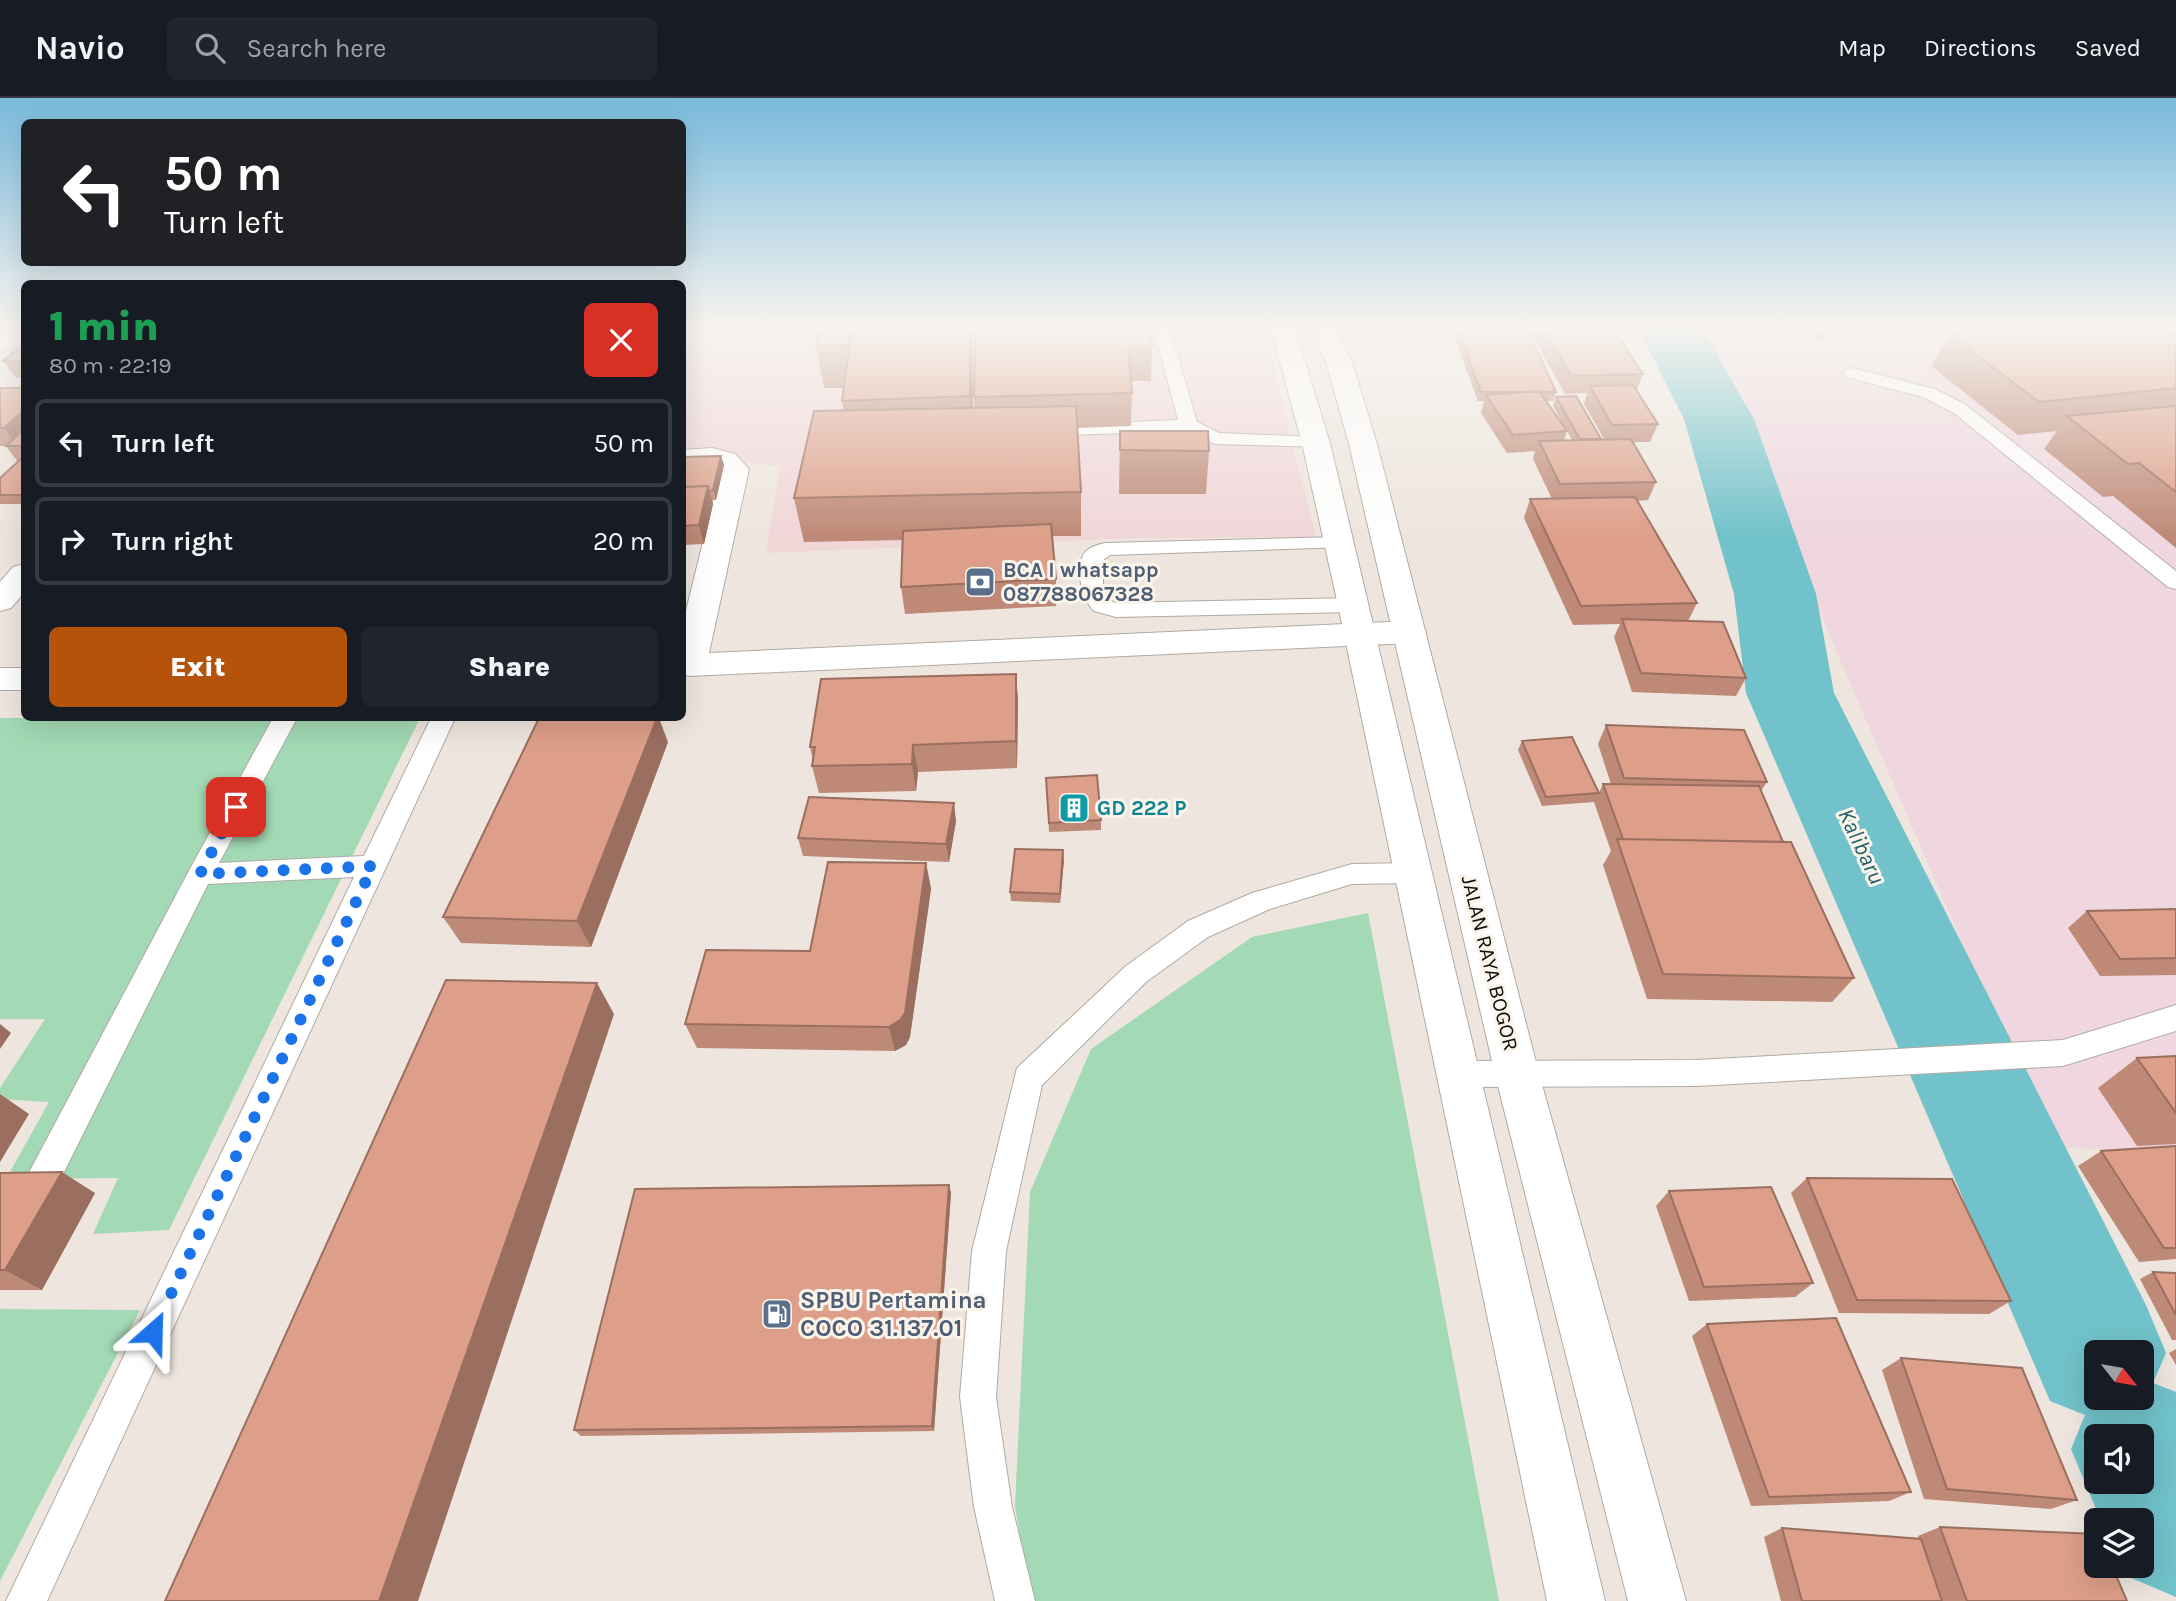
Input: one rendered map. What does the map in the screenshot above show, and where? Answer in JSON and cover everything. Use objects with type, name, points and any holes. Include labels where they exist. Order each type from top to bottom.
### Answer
[{"type":"main road","points":[[1302,396],[1340,543],[1576,1601]]},
{"type":"main road","name":"JALAN RAYA BOGOR","points":[[1349,396],[1410,632],[1517,1074],[1657,1601]]},
{"type":"main road","points":[[686,458],[716,457],[729,461],[735,469],[686,665],[1357,620],[1410,632]]},
{"type":"main road","points":[[0,601],[21,577]]},
{"type":"main road","points":[[0,679],[21,679]]},
{"type":"main road","points":[[1412,873],[1468,874]]},
{"type":"lane","points":[[1181,396],[1189,425]]},
{"type":"lane","points":[[1935,396],[1960,409],[2176,582]]},
{"type":"lane","points":[[1027,433],[1189,425],[1214,438],[1316,443]]},
{"type":"lane","points":[[1340,543],[1106,549],[1094,555],[1092,565],[1096,601],[1103,608],[1116,610],[1357,620]]},
{"type":"lane","points":[[35,1195],[200,874],[283,721]]},
{"type":"lane","points":[[26,1601],[442,721]]},
{"type":"lane","points":[[200,874],[373,866]]},
{"type":"lane","points":[[1015,1601],[993,1507],[978,1397],[989,1251],[1028,1079],[1136,974],[1198,929],[1262,901],[1352,874],[1412,873]]},
{"type":"lane","points":[[1459,1074],[1696,1073],[2063,1053],[2176,1018]]},
{"type":"shaded area","points":[[686,396],[1281,396],[1316,537],[1140,538],[766,553],[780,466],[686,459]]},
{"type":"shaded area","points":[[1717,396],[2176,396],[2176,1153],[2050,1147],[1798,562]]},
{"type":"green space","points":[[0,718],[21,718],[21,721],[419,721],[169,1230],[93,1234],[118,1178],[6,1179],[49,1102],[0,1099],[0,1088],[45,1019],[0,1019]]},
{"type":"green space","points":[[1368,913],[1499,1601],[1030,1601],[1015,1506],[1030,1192],[1091,1049],[1252,937]]},
{"type":"green space","points":[[0,1309],[140,1310],[0,1581]]},
{"type":"building","points":[[0,396],[21,396],[21,413],[4,428],[0,428]]},
{"type":"building","points":[[843,396],[966,396],[842,401]]},
{"type":"building","points":[[1487,396],[1543,396],[1567,431],[1513,435]]},
{"type":"building","points":[[1576,396],[1601,439],[1580,439],[1556,397]]},
{"type":"building","points":[[1596,396],[1640,396],[1658,424],[1612,425]]},
{"type":"building","points":[[2031,396],[2096,396],[2039,402]]},
{"type":"building","points":[[1076,406],[1081,492],[794,498],[814,411]]},
{"type":"building","points":[[2176,406],[2176,492],[2139,463],[2128,464],[2067,416]]},
{"type":"building","points":[[1120,431],[1208,431],[1209,451],[1120,450]]},
{"type":"building","points":[[21,432],[21,446],[6,446]]},
{"type":"building","points":[[1631,439],[1656,482],[1560,484],[1539,441]]},
{"type":"building","points":[[721,456],[713,490],[709,491],[708,486],[686,487],[686,457]]},
{"type":"building","points":[[21,459],[21,495],[0,495],[0,478]]},
{"type":"building","points":[[708,486],[699,525],[686,526],[686,487]]},
{"type":"building","points":[[1635,497],[1697,603],[1581,606],[1530,499]]},
{"type":"building","points":[[1051,524],[1056,579],[901,587],[903,531]]},
{"type":"building","points":[[1622,619],[1723,622],[1746,678],[1641,673]]},
{"type":"building","points":[[1016,674],[1016,741],[913,745],[912,764],[812,766],[815,747],[810,747],[821,679]]},
{"type":"building","points":[[538,721],[656,721],[577,921],[443,917]]},
{"type":"building","points":[[1606,725],[1744,730],[1767,782],[1624,778]]},
{"type":"building","points":[[1572,737],[1599,793],[1546,797],[1522,741]]},
{"type":"building","name":"GD 222 P","points":[[1097,775],[1101,820],[1049,823],[1046,778]]},
{"type":"building","points":[[1603,784],[1759,786],[1783,842],[1623,839]]},
{"type":"building","points":[[809,797],[954,803],[946,844],[798,838]]},
{"type":"building","points":[[1617,839],[1791,842],[1854,978],[1663,974]]},
{"type":"building","points":[[1015,849],[1063,850],[1060,894],[1010,892]]},
{"type":"building","points":[[828,862],[926,863],[905,1013],[900,1020],[889,1027],[685,1024],[706,950],[810,951]]},
{"type":"building","points":[[2176,909],[2176,958],[2120,959],[2087,911]]},
{"type":"building","points":[[446,980],[597,983],[379,1601],[165,1601]]},
{"type":"building","points":[[2176,1056],[2176,1113],[2137,1058]]},
{"type":"building","points":[[2176,1146],[2176,1248],[2164,1248],[2101,1151]]},
{"type":"building","points":[[62,1172],[5,1270],[0,1270],[0,1173]]},
{"type":"building","points":[[1807,1178],[1952,1179],[2011,1301],[1857,1300]]},
{"type":"building","name":"SPBU Pertamina COCO 31.137.01","points":[[949,1185],[932,1426],[574,1430],[635,1189]]},
{"type":"building","points":[[1771,1187],[1813,1283],[1704,1287],[1669,1191]]},
{"type":"building","points":[[2153,1272],[2176,1273],[2176,1315]]},
{"type":"building","points":[[1836,1318],[1911,1492],[1769,1497],[1707,1324]]},
{"type":"building","points":[[1901,1358],[2022,1368],[2077,1500],[1947,1489]]},
{"type":"building","points":[[1940,1527],[2084,1533],[2084,1578],[2117,1578],[2127,1601],[1967,1601]]},
{"type":"building","points":[[1782,1528],[1921,1539],[1942,1601],[1802,1601]]},
{"type":"waterway","name":"Kalibaru","points":[[1706,396],[1719,419],[1775,594],[1790,693],[2092,1340]]},
{"type":"waterway","name":"Kalibaru","points":[[2154,1475],[2176,1523]]},
{"type":"place","name":"BCA I whatsapp 087788067328","points":[[980,582]]},
{"type":"place","name":"GD 222 P","points":[[1074,808]]},
{"type":"place","name":"SPBU Pertamina COCO 31.137.01","points":[[777,1314]]},
{"type":"route","points":[[153,1332],[373,866],[200,874],[236,807]]}]
